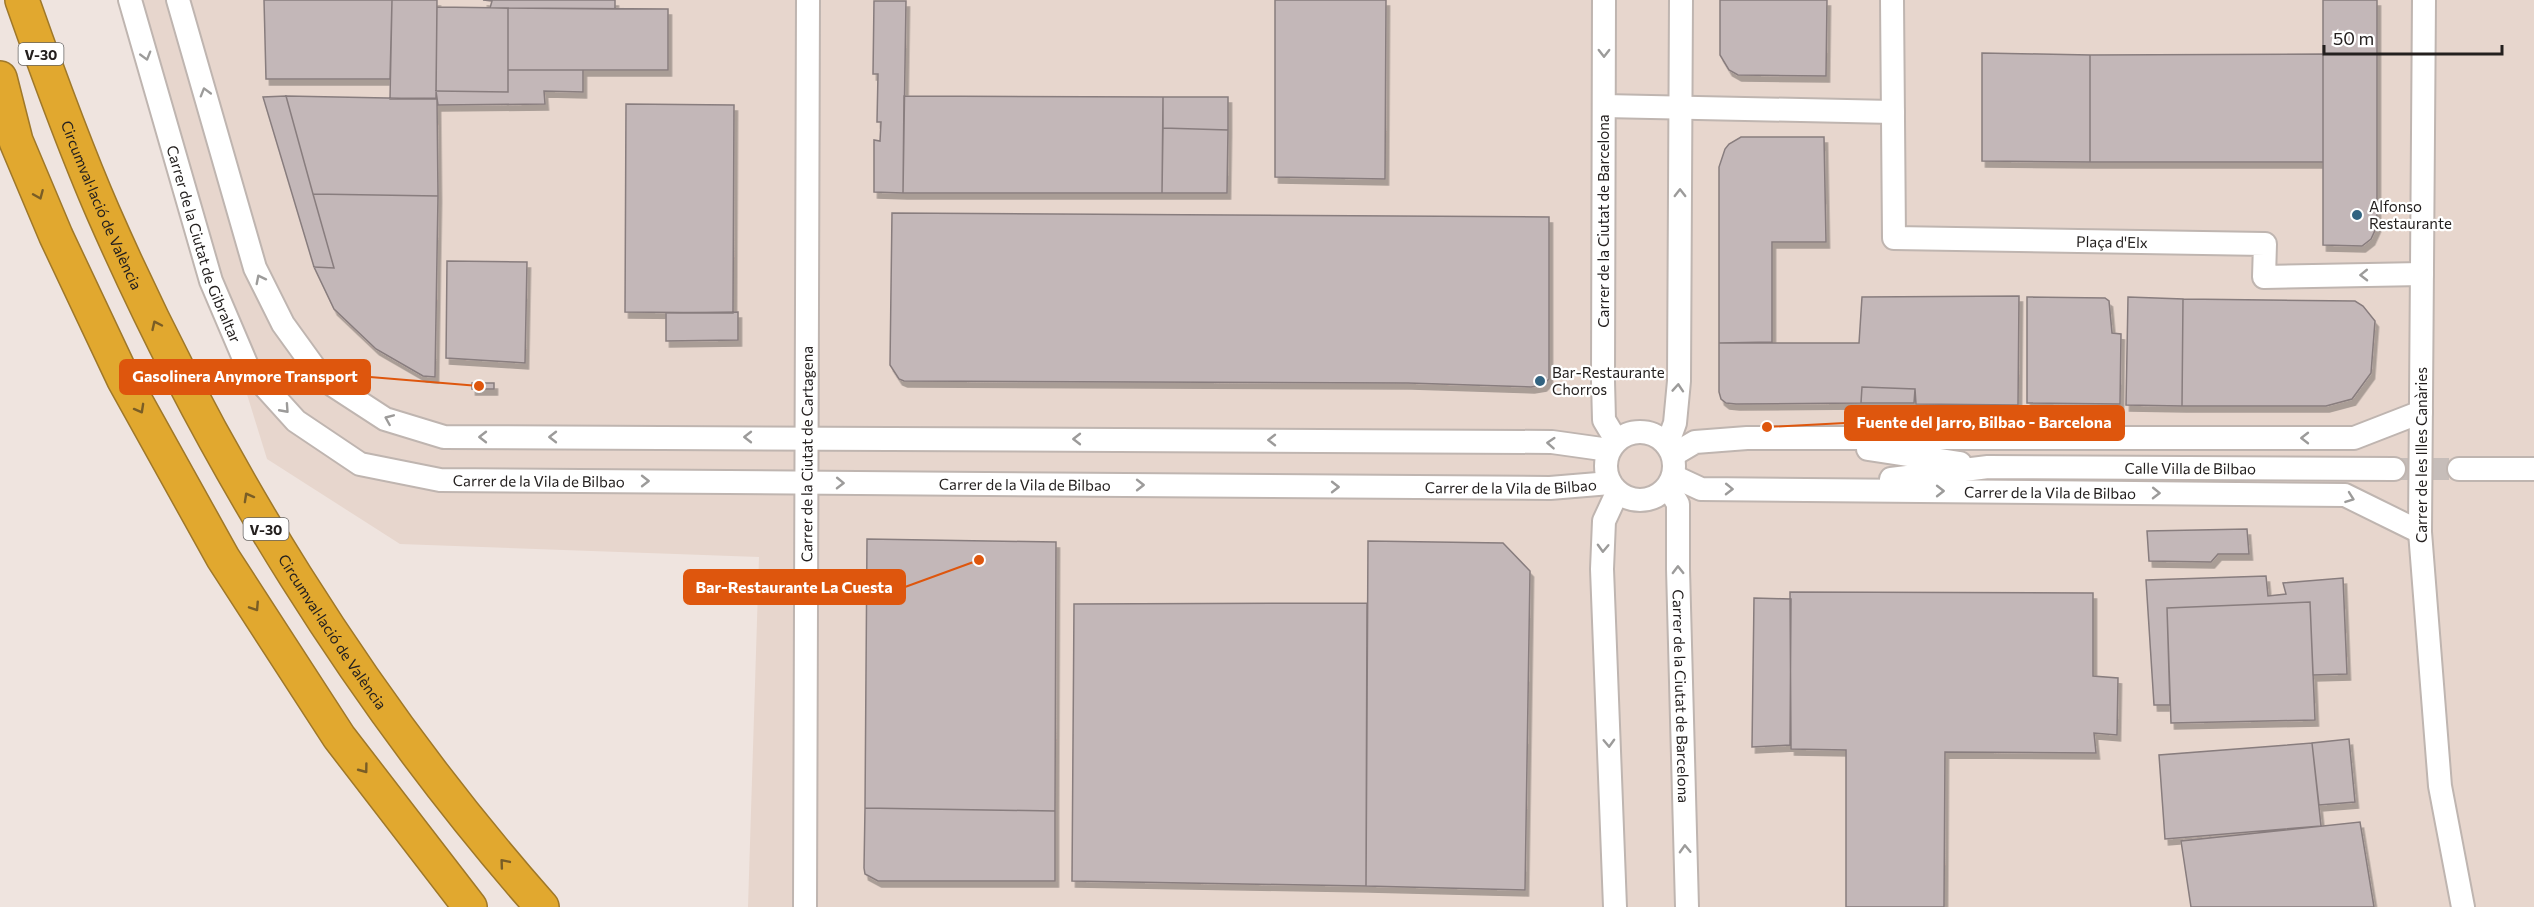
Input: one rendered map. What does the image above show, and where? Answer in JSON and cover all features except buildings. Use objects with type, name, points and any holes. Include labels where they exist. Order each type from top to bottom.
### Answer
[{"type":"highway","name":"Circumval·lació de València","points":[[22,0],[60,107],[103,213],[175,363],[271,539],[387,713],[500,860],[542,907]]},
{"type":"highway","points":[[0,78],[8,128],[56,236],[124,380],[223,558],[339,737],[470,907]]},
{"type":"street","name":"Carrer de la Ciutat de Gibraltar","points":[[130,0],[211,281],[248,368],[296,421],[360,464],[440,480]]},
{"type":"street","points":[[178,0],[255,268],[283,324],[322,378],[385,419],[444,437],[1552,442],[1613,445]]},
{"type":"street","name":"Carrer de la Ciutat de Cartagena","points":[[805,907],[808,0]]},
{"type":"street","name":"Carrer de la Ciutat de Barcelona","points":[[1604,0],[1603,381],[1604,420],[1613,445]]},
{"type":"street","points":[[1670,466],[1648,432],[1626,434],[1613,445],[1606,461],[1605,475],[1614,488],[1627,499],[1639,501],[1660,495],[1670,466],[1679,381],[1681,0]]},
{"type":"street","name":"Plaça d'Elx","points":[[1892,0],[1894,238],[2265,244],[2264,277],[2422,274]]},
{"type":"street","name":"Carrer de les Illes Canàries","points":[[2424,0],[2420,532],[2440,786],[2463,907]]},
{"type":"street","name":"Carrer de la Ciutat de Barcelona","points":[[1604,106],[1680,108]]},
{"type":"street","points":[[1680,108],[1893,112]]},
{"type":"street","points":[[1670,466],[1695,442],[1747,438],[2354,438],[2421,412]]},
{"type":"street","name":"Calle Villa de Bilbao","points":[[1795,438],[1988,467]]},
{"type":"street","name":"Carrer de la Vila de Bilbao","points":[[1670,466],[1701,489],[2345,495],[2420,532]]},
{"type":"street","name":"Carrer de la Ciutat de Barcelona","points":[[1670,466],[1678,504],[1687,907]]},
{"type":"street","name":"Calle Villa de Bilbao","points":[[1797,490],[1988,467],[2394,469]]},
{"type":"street","points":[[2459,469],[2534,470]]},
{"type":"street","name":"Carrer de la Vila de Bilbao","points":[[440,480],[1614,488]]},
{"type":"street","points":[[1614,488],[1604,521],[1602,569],[1615,907]]},
{"type":"shaded area","points":[[125,0],[2534,0],[2534,907],[748,907],[759,557],[400,544],[267,459]]},
{"type":"tunnel","points":[[2394,469],[2459,469]]},
{"type":"place","name":"Alfonso Restaurante","points":[[2357,215]]},
{"type":"place","name":"Bar-Restaurante Chorros","points":[[1540,381]]},
{"type":"place","name":"Gasolinera Anymore Transport","points":[[479,386]]},
{"type":"place","name":"Fuente del Jarro, Bilbao - Barcelona","points":[[1767,427]]},
{"type":"place","name":"Bar-Restaurante La Cuesta","points":[[979,560]]}]
